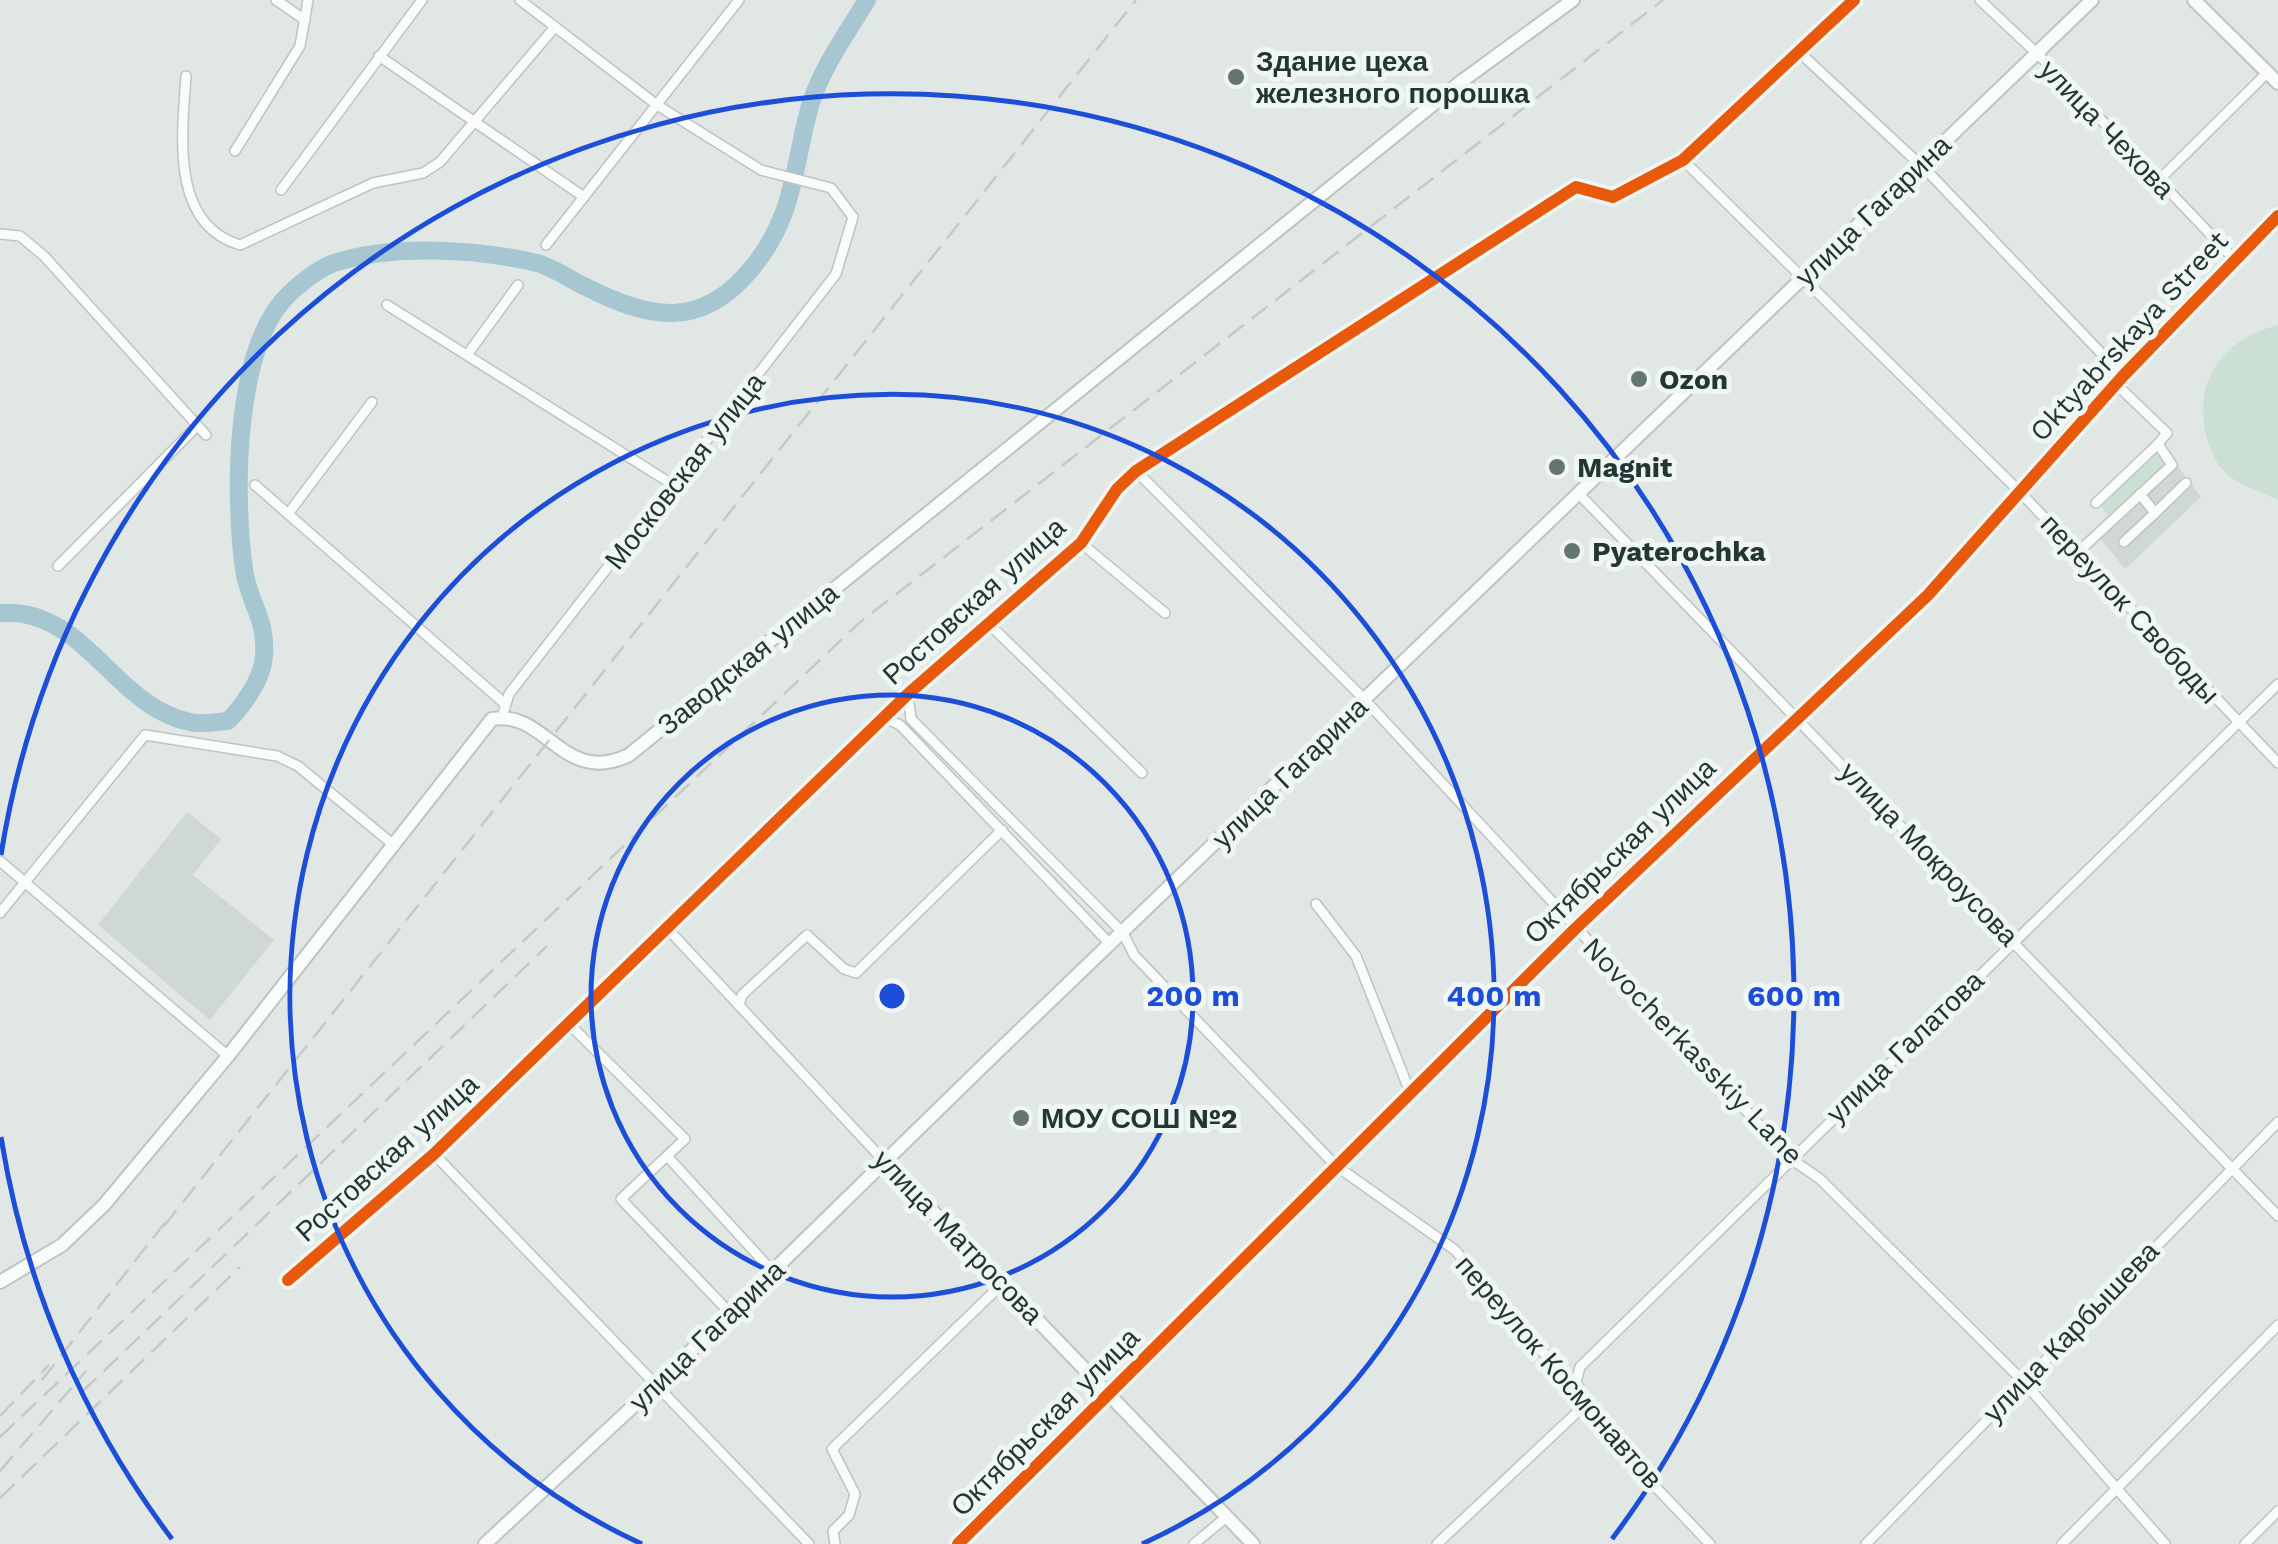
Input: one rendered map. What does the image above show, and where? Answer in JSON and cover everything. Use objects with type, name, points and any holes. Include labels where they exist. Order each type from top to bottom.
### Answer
[{"type":"main road","name":"Заводская улица","points":[[503,710],[589,763],[617,760],[641,746],[1462,81],[1573,0]]},
{"type":"main road","name":"улица Гагарина","points":[[485,1544],[656,1386],[2092,0]]},
{"type":"main road","points":[[2194,0],[2278,83]]},
{"type":"main road","points":[[0,1282],[62,1246],[89,1221],[228,1056],[486,725],[503,710]]},
{"type":"main road","name":"улица Матросова","points":[[885,1162],[1109,1392],[1224,1519],[1253,1544]]},
{"type":"main road","points":[[0,1274],[18,1272]]},
{"type":"street","points":[[276,0],[305,20]]},
{"type":"street","points":[[235,151],[300,46],[308,0]]},
{"type":"street","points":[[282,190],[422,0]]},
{"type":"street","points":[[520,0],[657,105]]},
{"type":"street","points":[[546,246],[739,0]]},
{"type":"street","name":"Ростовская улица","points":[[288,1280],[434,1154],[908,694],[1081,543],[1117,489],[1136,471],[1576,187],[1612,197],[1683,160],[1854,0]]},
{"type":"street","name":"улица Чехова","points":[[1980,0],[2233,258]]},
{"type":"street","points":[[186,76],[183,120],[188,198],[201,222],[219,239],[240,245],[373,183],[423,173],[440,162],[555,27]]},
{"type":"street","points":[[1798,50],[1919,166],[2167,433],[2096,503]]},
{"type":"street","points":[[379,56],[584,197]]},
{"type":"street","points":[[2157,182],[2266,73]]},
{"type":"street","name":"Московская улица","points":[[503,710],[836,274],[853,217],[831,188],[760,170],[657,105]]},
{"type":"street","name":"переулок Свободы","points":[[1683,160],[2019,491],[2278,763]]},
{"type":"street","name":"Oktyabrskaya Street","points":[[2019,491],[2233,258],[2278,216]]},
{"type":"street","points":[[0,234],[20,236],[44,256],[206,435]]},
{"type":"street","points":[[467,355],[518,285]]},
{"type":"street","points":[[386,305],[675,486]]},
{"type":"street","points":[[288,514],[372,402]]},
{"type":"street","points":[[58,566],[197,426]]},
{"type":"street","points":[[2077,553],[2172,464],[2158,444]]},
{"type":"street","name":"Novocherkasskiy Lane","points":[[1136,471],[1365,700],[1790,1160],[1820,1179],[2023,1381],[2165,1544]]},
{"type":"street","points":[[2124,542],[2186,483]]},
{"type":"street","points":[[255,485],[503,710]]},
{"type":"street","name":"Октябрьская улица","points":[[958,1544],[1576,928],[1928,594],[2019,491]]},
{"type":"street","name":"улица Мокроусова","points":[[1578,494],[1797,715],[2278,1216]]},
{"type":"street","points":[[2140,494],[2156,513]]},
{"type":"street","points":[[1081,543],[1165,613]]},
{"type":"street","points":[[988,623],[1142,772]]},
{"type":"street","name":"улица Галатова","points":[[1587,1403],[1576,1382],[1580,1367],[2278,684]]},
{"type":"street","name":"переулок Космонавтов","points":[[908,694],[911,719],[1124,933],[1134,955],[1335,1166],[1455,1250],[1587,1403],[1626,1456],[1710,1544]]},
{"type":"street","points":[[883,718],[900,725],[1111,945]]},
{"type":"street","points":[[0,912],[146,734],[277,756],[298,766],[395,846]]},
{"type":"street","points":[[740,1006],[742,995],[807,935],[844,969],[856,974],[1002,830]]},
{"type":"street","points":[[0,861],[26,879],[228,1056]]},
{"type":"street","points":[[1316,904],[1356,956],[1410,1092]]},
{"type":"street","name":"улица Матросова","points":[[666,927],[885,1162]]},
{"type":"street","points":[[568,1023],[686,1139],[620,1199],[730,1314]]},
{"type":"street","name":"улица Карбышева","points":[[1866,1544],[2278,1122]]},
{"type":"street","points":[[434,1154],[809,1544]]},
{"type":"street","points":[[667,1156],[774,1272]]},
{"type":"street","points":[[835,1544],[833,1531],[849,1515],[855,1494],[832,1449],[1002,1284]]},
{"type":"street","points":[[2062,1544],[2278,1325]]},
{"type":"street","points":[[1437,1544],[1587,1403]]},
{"type":"street","points":[[2245,1544],[2278,1511]]},
{"type":"street","points":[[1194,1544],[1224,1519]]},
{"type":"shaded area","points":[[2176,464],[2201,497],[2125,569],[2100,538]]},
{"type":"shaded area","points":[[187,812],[221,839],[193,875],[274,940],[210,1020],[98,925]]},
{"type":"green space","points":[[2278,325],[2278,500],[2224,472],[2209,446],[2203,415],[2204,396],[2217,364],[2242,340]]},
{"type":"green space","points":[[2158,449],[2169,464],[2109,516],[2099,504]]},
{"type":"waterway","points":[[0,613],[29,615],[54,625],[163,713],[194,723],[228,721],[251,691],[264,656],[263,631],[246,581],[241,539],[242,424],[257,348],[271,317],[290,293],[334,263],[382,253],[435,251],[488,254],[537,263],[608,297],[652,311],[673,313],[713,302],[752,268],[777,229],[791,190],[815,92],[867,0]]},
{"type":"railway","points":[[164,1226],[1136,0]]},
{"type":"railway","points":[[0,1437],[859,623],[1663,0]]},
{"type":"railway","points":[[82,1392],[547,946]]},
{"type":"railway","points":[[42,1380],[171,1215]]},
{"type":"railway","points":[[0,1498],[240,1267]]},
{"type":"railway","points":[[0,1416],[49,1365]]},
{"type":"railway","points":[[0,1471],[86,1371]]},
{"type":"cycle path","points":[[288,1280],[434,1154],[908,694],[1081,543],[1117,489],[1136,471],[1576,187],[1613,197],[1683,160],[1854,0]]},
{"type":"cycle path","points":[[958,1544],[1576,928],[1928,595],[2123,376],[2278,216]]},
{"type":"place","name":"Здание цеха железного порошка","points":[[1236,77]]},
{"type":"place","name":"Ozon","points":[[1639,379]]},
{"type":"place","name":"Magnit","points":[[1557,467]]},
{"type":"place","name":"Pyaterochka","points":[[1572,551]]},
{"type":"place","name":"МОУ СОШ №2","points":[[1021,1118]]}]
